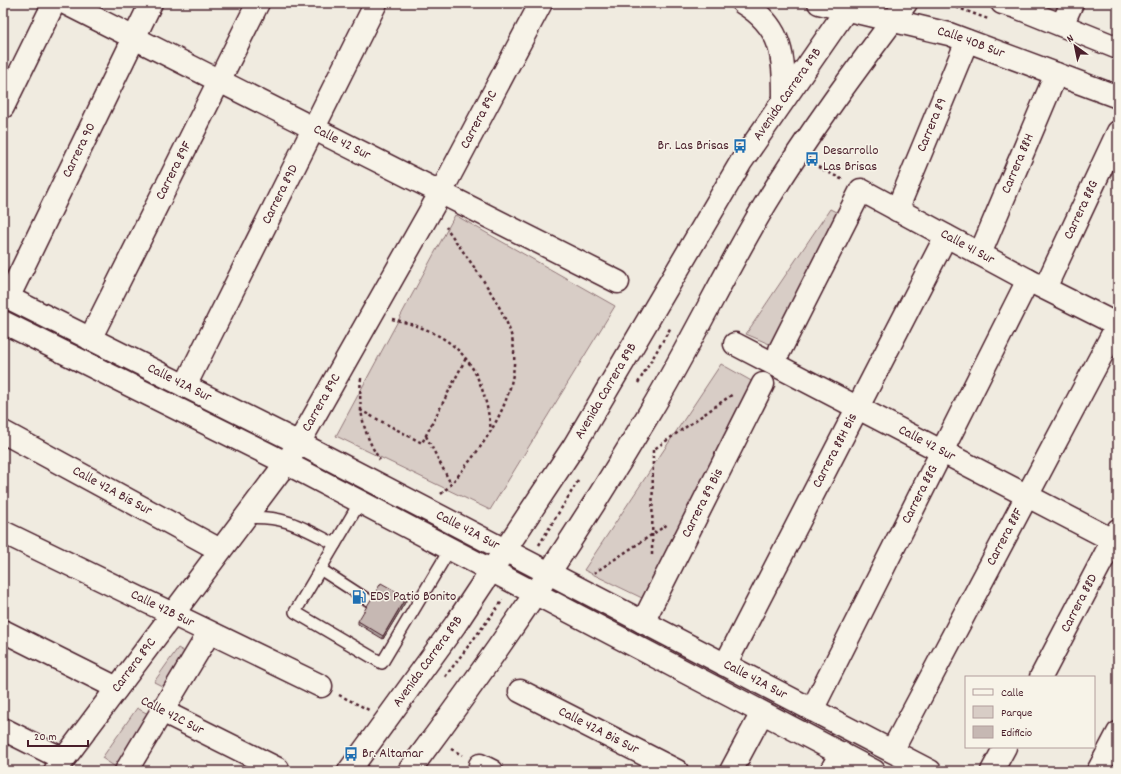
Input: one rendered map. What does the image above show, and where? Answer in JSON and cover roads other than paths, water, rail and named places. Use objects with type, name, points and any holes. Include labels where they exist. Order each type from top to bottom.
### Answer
[{"type":"street","points":[[3,107],[54,3]]},
{"type":"street","name":"Calle 42 Sur","points":[[65,3],[618,282]]},
{"type":"street","name":"Carrera 90","points":[[6,297],[151,3]]},
{"type":"street","name":"Carrera 89F","points":[[90,339],[258,3]]},
{"type":"street","name":"Carrera 89D","points":[[185,386],[376,3]]},
{"type":"street","name":"Carrera 89C","points":[[59,765],[286,463],[299,443],[441,192],[541,3]]},
{"type":"street","points":[[742,3],[762,17],[772,31],[780,48],[784,63],[784,99]]},
{"type":"street","name":"Calle 40B Sur","points":[[818,3],[899,11],[934,29],[967,40],[1118,98]]},
{"type":"street","points":[[1062,25],[1072,3]]},
{"type":"street","points":[[1010,4],[1118,48]]},
{"type":"street","name":"Avenida Carrera 89B","points":[[349,771],[455,625],[581,434],[657,302],[741,162],[849,6]]},
{"type":"street","points":[[409,771],[482,671],[614,472],[652,410],[767,203],[860,64],[899,11]]},
{"type":"street","name":"Carrera 89","points":[[897,210],[967,40]]},
{"type":"street","name":"Carrera 88H","points":[[980,254],[1056,74]]},
{"type":"street","name":"Carrera 88G","points":[[812,710],[942,452],[1036,284],[1118,132]]},
{"type":"street","name":"Calle 41 Sur","points":[[780,350],[861,190],[1036,284],[1118,324]]},
{"type":"street","name":"Carrera 88H Bis","points":[[725,665],[946,236]]},
{"type":"street","name":"Calle 42A Sur","points":[[6,297],[299,443],[930,771]]},
{"type":"street","name":"Calle 42A Sur","points":[[3,322],[286,463],[535,593],[762,713],[836,762],[874,771]]},
{"type":"street","name":"Carrera 88F","points":[[892,751],[1118,324]]},
{"type":"street","name":"Calle 42 Sur","points":[[735,344],[1027,496],[1116,538]]},
{"type":"street","name":"Carrera 89 Bis","points":[[643,622],[763,384]]},
{"type":"street","name":"Calle 42A Bis Sur","points":[[3,432],[220,550]]},
{"type":"street","name":"Calle 42B Sur","points":[[3,532],[321,686]]},
{"type":"street","name":"Carrera 88D","points":[[1042,676],[1116,538]]},
{"type":"street","points":[[3,631],[117,688]]},
{"type":"street","points":[[126,771],[209,633]]},
{"type":"street","name":"Calle 42A Bis Sur","points":[[520,691],[676,771]]},
{"type":"street","name":"Calle 42C Sur","points":[[162,711],[278,769]]},
{"type":"street","points":[[731,771],[762,713]]},
{"type":"street","points":[[3,729],[59,765]]},
{"type":"street","points":[[1098,771],[1118,733]]},
{"type":"street","points":[[992,771],[1004,748]]},
{"type":"lane","points":[[360,502],[295,612],[382,663],[400,622],[450,549]]},
{"type":"lane","points":[[244,518],[264,517],[284,520],[335,544]]},
{"type":"lane","points":[[320,569],[372,602]]},
{"type":"place","name":"Br. Las Brisas","points":[[740,146]]},
{"type":"place","name":"Desarrollo Las Brisas","points":[[812,159]]},
{"type":"place","name":"EDS Patio Bonito","points":[[359,597]]},
{"type":"place","name":"Br. Altamar","points":[[351,754]]}]
